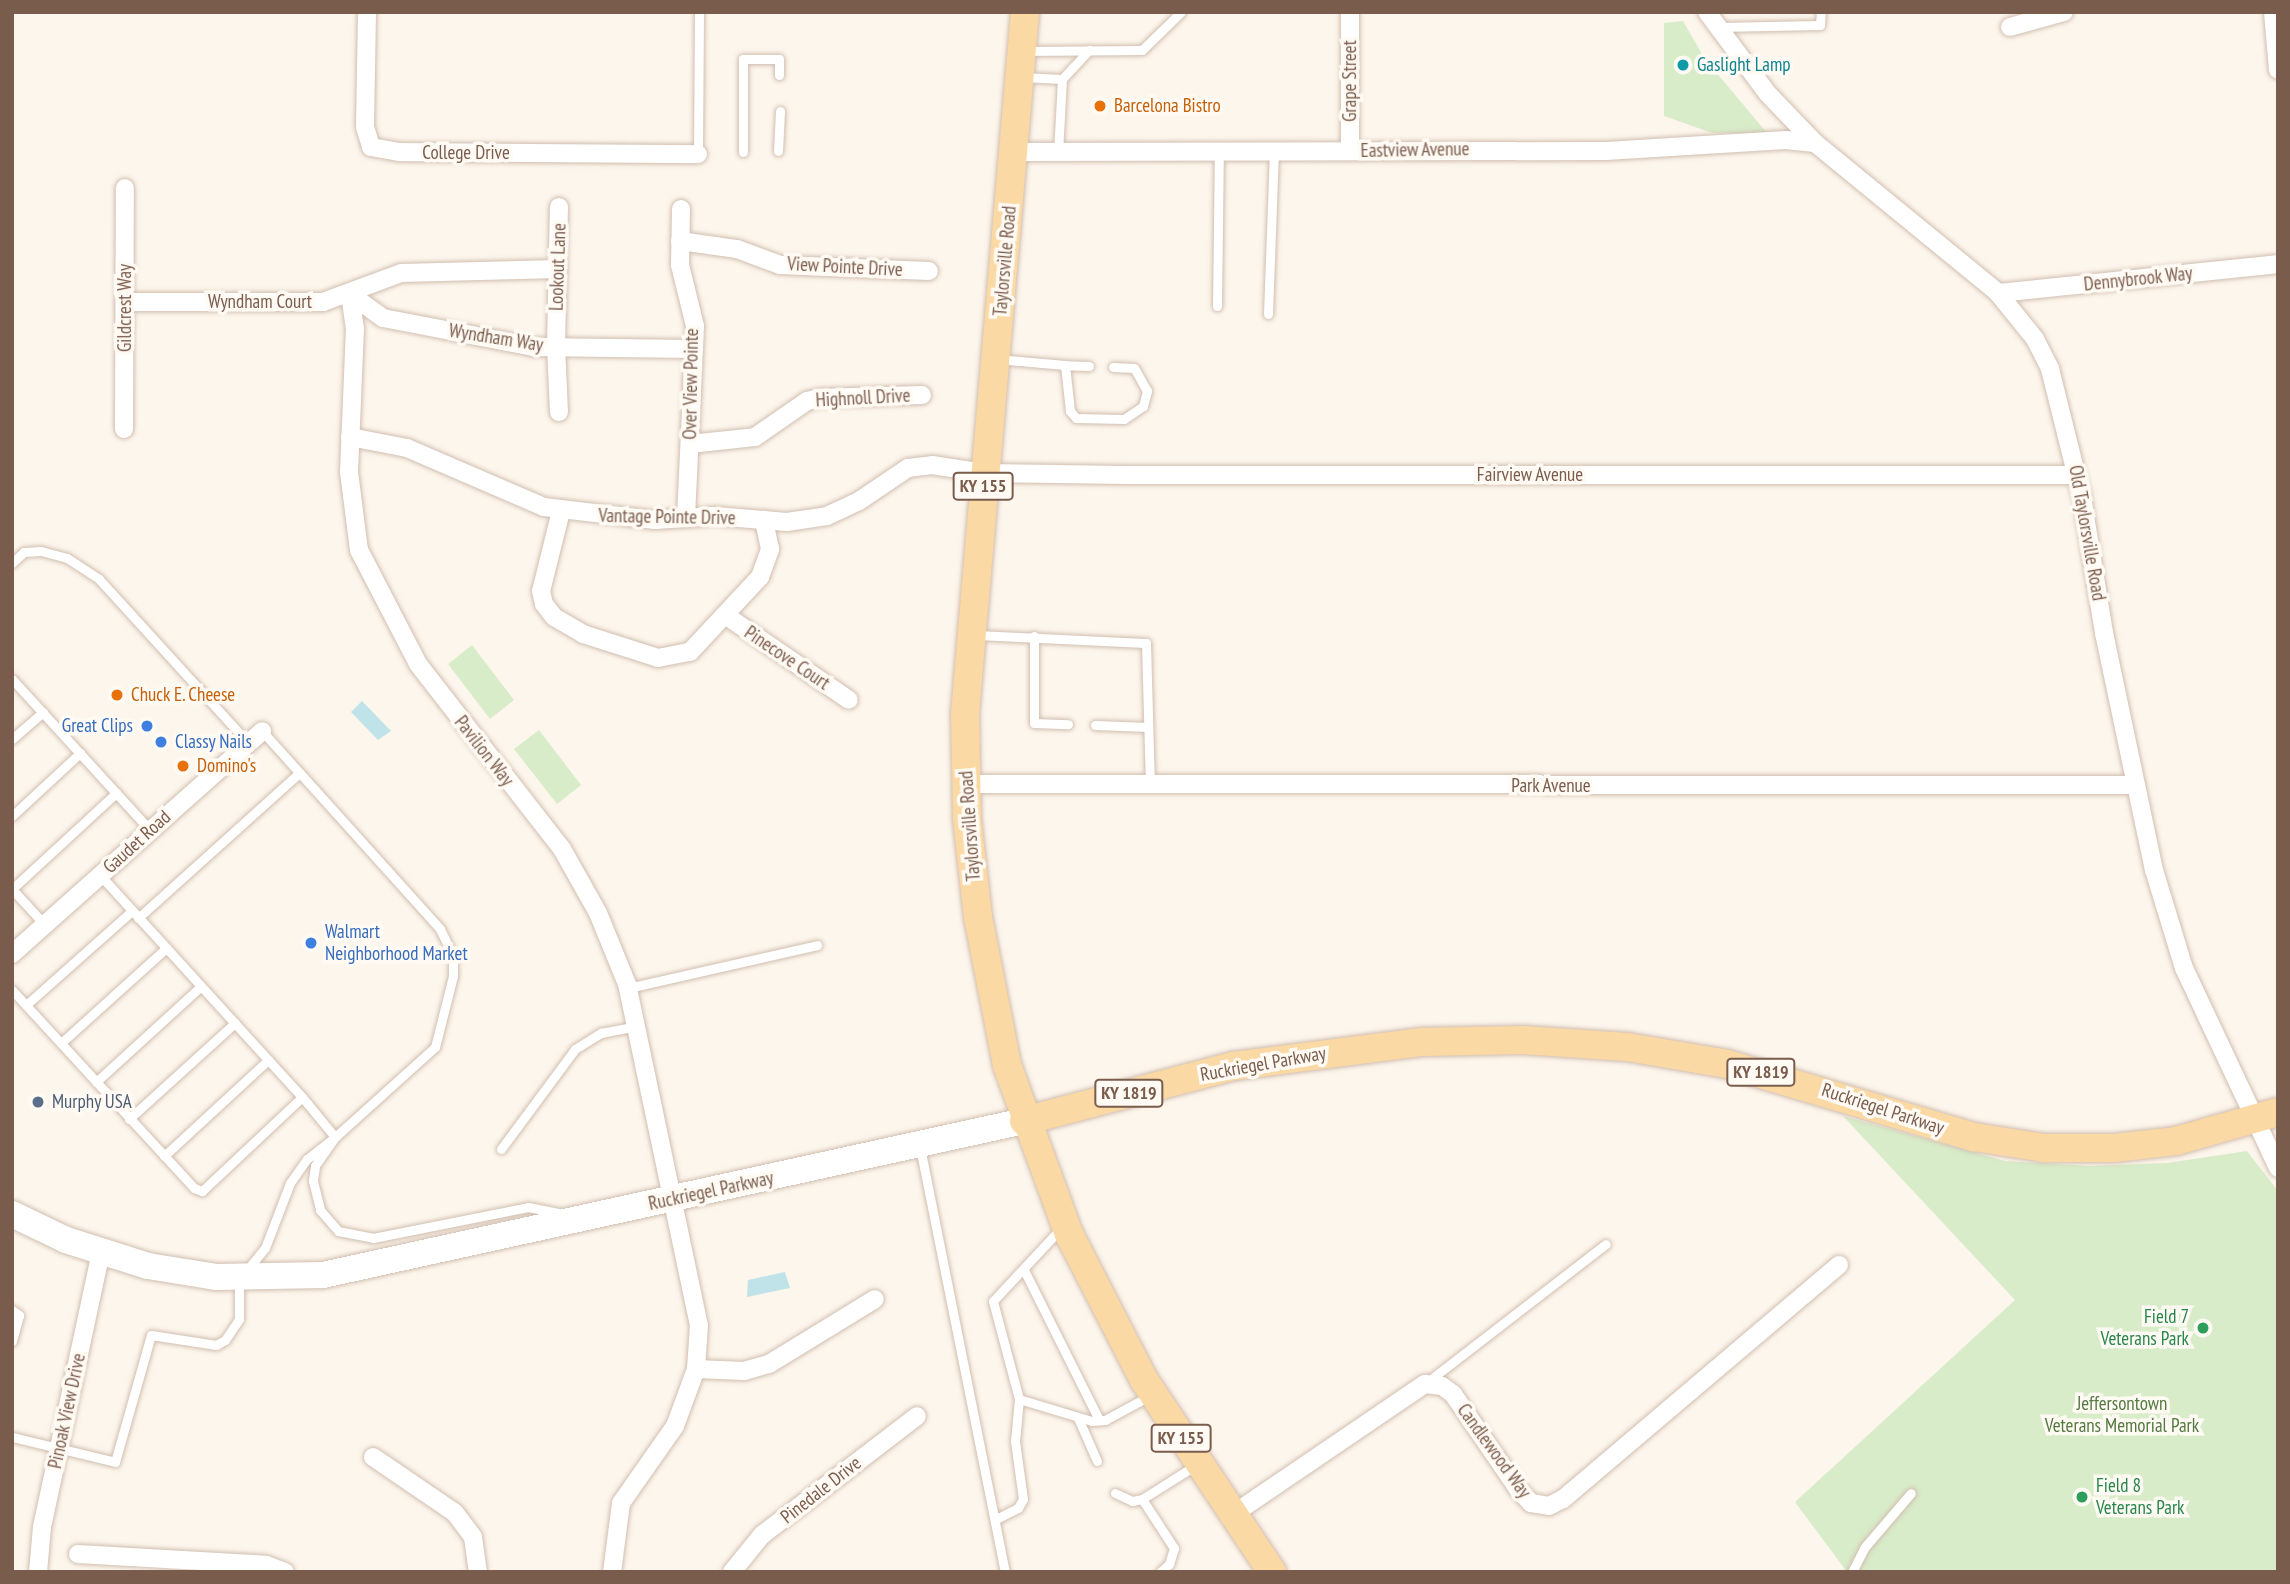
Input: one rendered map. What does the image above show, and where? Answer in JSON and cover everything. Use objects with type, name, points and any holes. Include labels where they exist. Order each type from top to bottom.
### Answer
[{"type":"main road","name":"Taylorsville Road","points":[[1025,12],[1023,64],[970,634],[967,784],[985,960],[1024,1121],[1064,1224],[1153,1394],[1272,1572]]},
{"type":"main road","name":"Ruckriegel Parkway","points":[[12,1214],[101,1251],[148,1266],[239,1278],[352,1270],[919,1146],[1234,1066],[1422,1042],[1523,1040],[1627,1047],[1727,1064],[1974,1137],[2044,1148],[2114,1149],[2176,1141],[2266,1117]]},
{"type":"street","name":"College Drive","points":[[367,12],[365,127],[371,147],[399,152],[698,154]]},
{"type":"street","name":"Grape Street","points":[[1350,12],[1350,150]]},
{"type":"street","points":[[2010,27],[2064,12]]},
{"type":"street","points":[[2273,12],[2278,70]]},
{"type":"street","name":"Old Taylorsville Road","points":[[1712,19],[1768,94],[1815,143],[1998,293],[2035,339],[2050,369],[2076,475],[2134,785],[2174,940],[2266,1117],[2278,1168]]},
{"type":"street","name":"Eastview Avenue","points":[[1015,152],[1058,154],[1219,150],[1606,150],[1786,140],[1815,143]]},
{"type":"street","name":"Gildcrest Way","points":[[124,429],[125,188]]},
{"type":"street","name":"Lookout Lane","points":[[559,207],[556,347],[559,412]]},
{"type":"street","name":"Over View Pointe","points":[[681,209],[680,265],[695,326],[687,518]]},
{"type":"street","name":"View Pointe Drive","points":[[680,242],[737,249],[780,265],[929,271]]},
{"type":"street","name":"Dennybrook Way","points":[[1998,293],[2278,264]]},
{"type":"street","name":"Wyndham Court","points":[[125,302],[323,302],[401,273],[558,270]]},
{"type":"street","name":"Wyndham Way","points":[[350,294],[383,318],[533,347],[694,349]]},
{"type":"street","name":"Pavilion Way","points":[[350,294],[355,328],[350,437],[352,518],[372,579],[418,664],[562,849],[598,913],[628,988],[699,1325],[696,1370],[675,1426],[621,1503],[612,1572]]},
{"type":"street","name":"Highnoll Drive","points":[[690,444],[754,437],[807,401],[820,398],[922,395]]},
{"type":"street","name":"Vantage Pointe Drive","points":[[350,437],[407,448],[561,511],[596,517],[787,522],[827,516],[859,501],[908,468],[932,464],[984,472]]},
{"type":"street","name":"Fairview Avenue","points":[[984,472],[2076,475]]},
{"type":"street","points":[[561,511],[541,591],[554,617],[583,634],[658,658],[674,658],[690,652],[769,562],[764,520]]},
{"type":"street","name":"Pinecove Court","points":[[725,615],[849,700]]},
{"type":"street","name":"Gaudet Road","points":[[12,954],[262,731]]},
{"type":"street","name":"Park Avenue","points":[[967,784],[2134,785]]},
{"type":"street","name":"Pinoak View Drive","points":[[38,1572],[42,1527],[101,1251]]},
{"type":"street","name":"Candlewood Way","points":[[1425,1384],[1442,1386],[1452,1394],[1518,1489],[1531,1503],[1549,1506],[1563,1499],[1839,1265]]},
{"type":"street","points":[[696,1370],[744,1371],[769,1364],[874,1299]]},
{"type":"street","points":[[1232,1515],[1425,1384]]},
{"type":"street","name":"Pinedale Drive","points":[[732,1572],[762,1535],[917,1416]]},
{"type":"street","points":[[373,1457],[455,1513],[473,1537],[478,1572]]},
{"type":"street","points":[[78,1554],[266,1564],[285,1572]]},
{"type":"lane","points":[[698,154],[699,12]]},
{"type":"lane","points":[[1023,64],[1089,50],[1142,50],[1181,12]]},
{"type":"lane","points":[[1712,19],[1820,25],[1821,12]]},
{"type":"lane","points":[[1058,154],[1062,79],[1089,50]]},
{"type":"lane","points":[[743,152],[743,59],[779,60],[779,75]]},
{"type":"lane","points":[[1023,64],[1062,79]]},
{"type":"lane","points":[[778,150],[780,111]]},
{"type":"lane","points":[[1217,306],[1219,150]]},
{"type":"lane","points":[[1268,314],[1274,150]]},
{"type":"lane","points":[[995,358],[1089,366]]},
{"type":"lane","points":[[1065,365],[1070,411],[1076,418],[1124,419],[1143,406],[1147,391],[1134,368],[1113,367]]},
{"type":"lane","points":[[12,563],[24,552],[41,551],[66,558],[99,579],[248,743]]},
{"type":"lane","points":[[970,634],[1146,643],[1150,785]]},
{"type":"lane","points":[[1034,636],[1034,723],[1068,724]]},
{"type":"lane","points":[[12,679],[150,830]]},
{"type":"lane","points":[[12,739],[43,712]]},
{"type":"lane","points":[[1095,725],[1148,727]]},
{"type":"lane","points":[[12,1437],[116,1462],[150,1335],[216,1345],[225,1340],[239,1319],[239,1278],[265,1248],[290,1183],[307,1159],[435,1047],[453,956],[440,929],[262,731]]},
{"type":"lane","points":[[12,816],[80,753]]},
{"type":"lane","points":[[26,1005],[299,773]]},
{"type":"lane","points":[[44,925],[12,889],[116,793]]},
{"type":"lane","points":[[100,875],[335,1136]]},
{"type":"lane","points":[[628,988],[817,945]]},
{"type":"lane","points":[[61,1043],[166,948]]},
{"type":"lane","points":[[96,1082],[201,986]]},
{"type":"lane","points":[[12,990],[194,1188],[202,1191],[302,1097]]},
{"type":"lane","points":[[129,1119],[234,1023]]},
{"type":"lane","points":[[501,1149],[575,1049],[601,1033],[636,1026]]},
{"type":"lane","points":[[164,1156],[268,1060]]},
{"type":"lane","points":[[335,1136],[315,1166],[313,1181],[320,1210],[338,1231],[373,1238],[528,1208],[585,1218]]},
{"type":"lane","points":[[919,1146],[1006,1572]]},
{"type":"lane","points":[[996,1519],[1018,1508],[1023,1499],[1015,1441],[1018,1399],[993,1301],[1064,1224]]},
{"type":"lane","points":[[1425,1384],[1453,1358],[1606,1244]]},
{"type":"lane","points":[[1024,1270],[1099,1420]]},
{"type":"lane","points":[[12,1310],[19,1315],[12,1341]]},
{"type":"lane","points":[[1018,1399],[1078,1418],[1099,1420],[1153,1394]]},
{"type":"lane","points":[[1078,1418],[1097,1461]]},
{"type":"lane","points":[[1115,1493],[1132,1501],[1142,1499],[1198,1464]]},
{"type":"lane","points":[[1852,1572],[1864,1548],[1911,1493]]},
{"type":"lane","points":[[1142,1499],[1174,1548],[1169,1564],[1160,1572]]},
{"type":"green space","points":[[1683,21],[1705,59],[1767,133],[1712,133],[1664,116],[1664,23]]},
{"type":"green space","points":[[472,645],[514,700],[490,719],[448,664]]},
{"type":"green space","points":[[539,730],[581,785],[557,804],[514,749]]},
{"type":"green space","name":"Jeffersontown Veterans Memorial Park","points":[[1843,1116],[2005,1161],[2089,1166],[2167,1163],[2247,1151],[2278,1191],[2278,1572],[1847,1572],[1795,1502],[2015,1300]]},
{"type":"water","points":[[362,701],[391,731],[378,740],[351,712]]},
{"type":"water","points":[[785,1272],[790,1288],[747,1297],[748,1280]]},
{"type":"place","name":"Gaslight Lamp","points":[[1683,65]]},
{"type":"place","name":"Barcelona Bistro","points":[[1100,106]]},
{"type":"place","name":"Chuck E. Cheese","points":[[117,695]]},
{"type":"place","name":"Great Clips","points":[[147,726]]},
{"type":"place","name":"Classy Nails","points":[[161,742]]},
{"type":"place","name":"Domino's","points":[[183,766]]},
{"type":"place","name":"Walmart Neighborhood Market","points":[[311,943]]},
{"type":"place","name":"Murphy USA","points":[[38,1102]]},
{"type":"place","name":"Field 7 Veterans Park","points":[[2203,1328]]},
{"type":"place","name":"Field 8 Veterans Park","points":[[2082,1497]]}]
